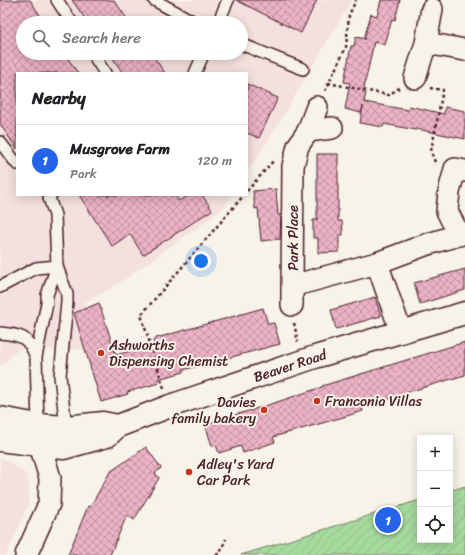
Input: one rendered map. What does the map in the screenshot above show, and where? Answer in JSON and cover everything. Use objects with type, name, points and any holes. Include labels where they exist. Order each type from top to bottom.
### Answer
[{"type":"main road","name":"Beaver Road","points":[[39,435],[65,437],[103,423],[118,426],[170,406],[315,357],[465,313]]},
{"type":"main road","points":[[0,418],[39,435]]},
{"type":"main road","points":[[0,440],[39,435]]},
{"type":"street","points":[[414,81],[426,43],[432,9]]},
{"type":"street","points":[[426,43],[465,50]]},
{"type":"street","name":"Park Place","points":[[317,107],[308,131],[298,146],[293,166],[292,295],[377,263],[462,234],[447,211],[449,192],[459,175]]},
{"type":"street","points":[[308,131],[332,128]]},
{"type":"street","points":[[377,263],[401,332]]},
{"type":"street","points":[[26,555],[49,504],[50,478],[39,435]]},
{"type":"street","points":[[50,478],[65,437]]},
{"type":"lane","points":[[57,0],[67,16]]},
{"type":"lane","points":[[154,0],[183,16]]},
{"type":"lane","points":[[221,16],[228,0]]},
{"type":"lane","points":[[248,47],[303,69]]},
{"type":"lane","points":[[97,60],[105,72]]},
{"type":"lane","points":[[195,72],[201,60]]},
{"type":"lane","points":[[0,142],[16,163]]},
{"type":"lane","points":[[49,196],[55,215],[57,266],[67,294],[60,376],[65,437]]},
{"type":"lane","points":[[0,287],[36,268],[57,266]]},
{"type":"lane","points":[[39,435],[36,357],[47,302],[47,295],[57,266]]},
{"type":"lane","points":[[0,333],[14,334],[24,338],[31,345],[36,357]]},
{"type":"path","points":[[317,107],[346,47],[349,15],[356,0]]},
{"type":"path","points":[[328,83],[389,95],[403,85],[414,81],[443,90],[431,151],[439,173],[459,175]]},
{"type":"path","points":[[170,406],[141,315],[243,196]]},
{"type":"path","points":[[292,295],[292,316],[300,347]]},
{"type":"path","points":[[216,555],[220,553],[226,539]]},
{"type":"shaded area","points":[[0,0],[352,0],[268,141],[248,171],[248,72],[16,72],[16,196],[231,196],[222,210],[115,286],[85,302],[86,349],[19,349],[0,367]]},
{"type":"shaded area","points":[[0,458],[11,463],[28,476],[29,503],[6,555],[0,555]]},
{"type":"green space","points":[[465,486],[465,555],[241,555],[417,501],[417,543],[453,543],[453,490]]},
{"type":"building","points":[[0,0],[30,0],[40,16],[16,16],[16,60],[69,60],[77,72],[16,72],[16,148],[0,124]]},
{"type":"building","points":[[72,0],[114,0],[125,16],[83,16]]},
{"type":"building","points":[[236,0],[317,0],[301,33]]},
{"type":"building","points":[[381,0],[400,0],[395,20],[392,19],[385,45],[374,42],[363,92],[366,93],[364,102],[408,110],[409,106],[444,114],[445,107],[465,111],[465,139],[417,129],[384,124],[383,127],[360,123],[363,106],[361,113],[345,109],[350,83],[344,82],[351,46],[354,46],[356,37],[364,39],[371,14],[377,16]]},
{"type":"building","points":[[114,60],[156,60],[164,72],[122,72]]},
{"type":"building","points":[[248,84],[278,98],[259,138],[248,133]]},
{"type":"building","points":[[317,154],[338,154],[338,221],[342,221],[343,235],[339,235],[339,252],[318,253],[318,238],[313,238],[313,220],[317,220]]},
{"type":"building","points":[[276,189],[278,215],[281,215],[280,239],[261,241],[258,208],[255,209],[253,191]]},
{"type":"building","points":[[80,196],[176,196],[179,201],[187,196],[203,196],[212,210],[143,255],[130,234],[112,246]]},
{"type":"building","points":[[465,269],[465,290],[420,304],[414,283]]},
{"type":"building","points":[[375,297],[381,316],[336,329],[331,310]]},
{"type":"building","points":[[99,303],[116,355],[154,344],[153,339],[263,308],[268,324],[274,323],[280,344],[183,370],[184,372],[158,379],[159,383],[127,392],[128,394],[101,402],[74,313]]},
{"type":"building","points":[[465,342],[465,375],[408,392],[362,408],[363,411],[273,437],[275,442],[243,453],[241,446],[219,453],[216,445],[212,446],[205,424]]},
{"type":"building","points":[[146,447],[161,468],[155,473],[159,478],[134,520],[127,515],[110,555],[68,555],[88,506],[90,507],[110,472]]},
{"type":"place","name":"Ashworths Dispensing Chemist","points":[[101,353]]},
{"type":"place","name":"Franconia Villas","points":[[317,401]]},
{"type":"place","name":"Davies family bakery","points":[[264,410]]},
{"type":"place","name":"Adley's Yard Car Park","points":[[189,472]]},
{"type":"place","name":"Musgrove Farm","points":[[388,520]]}]
